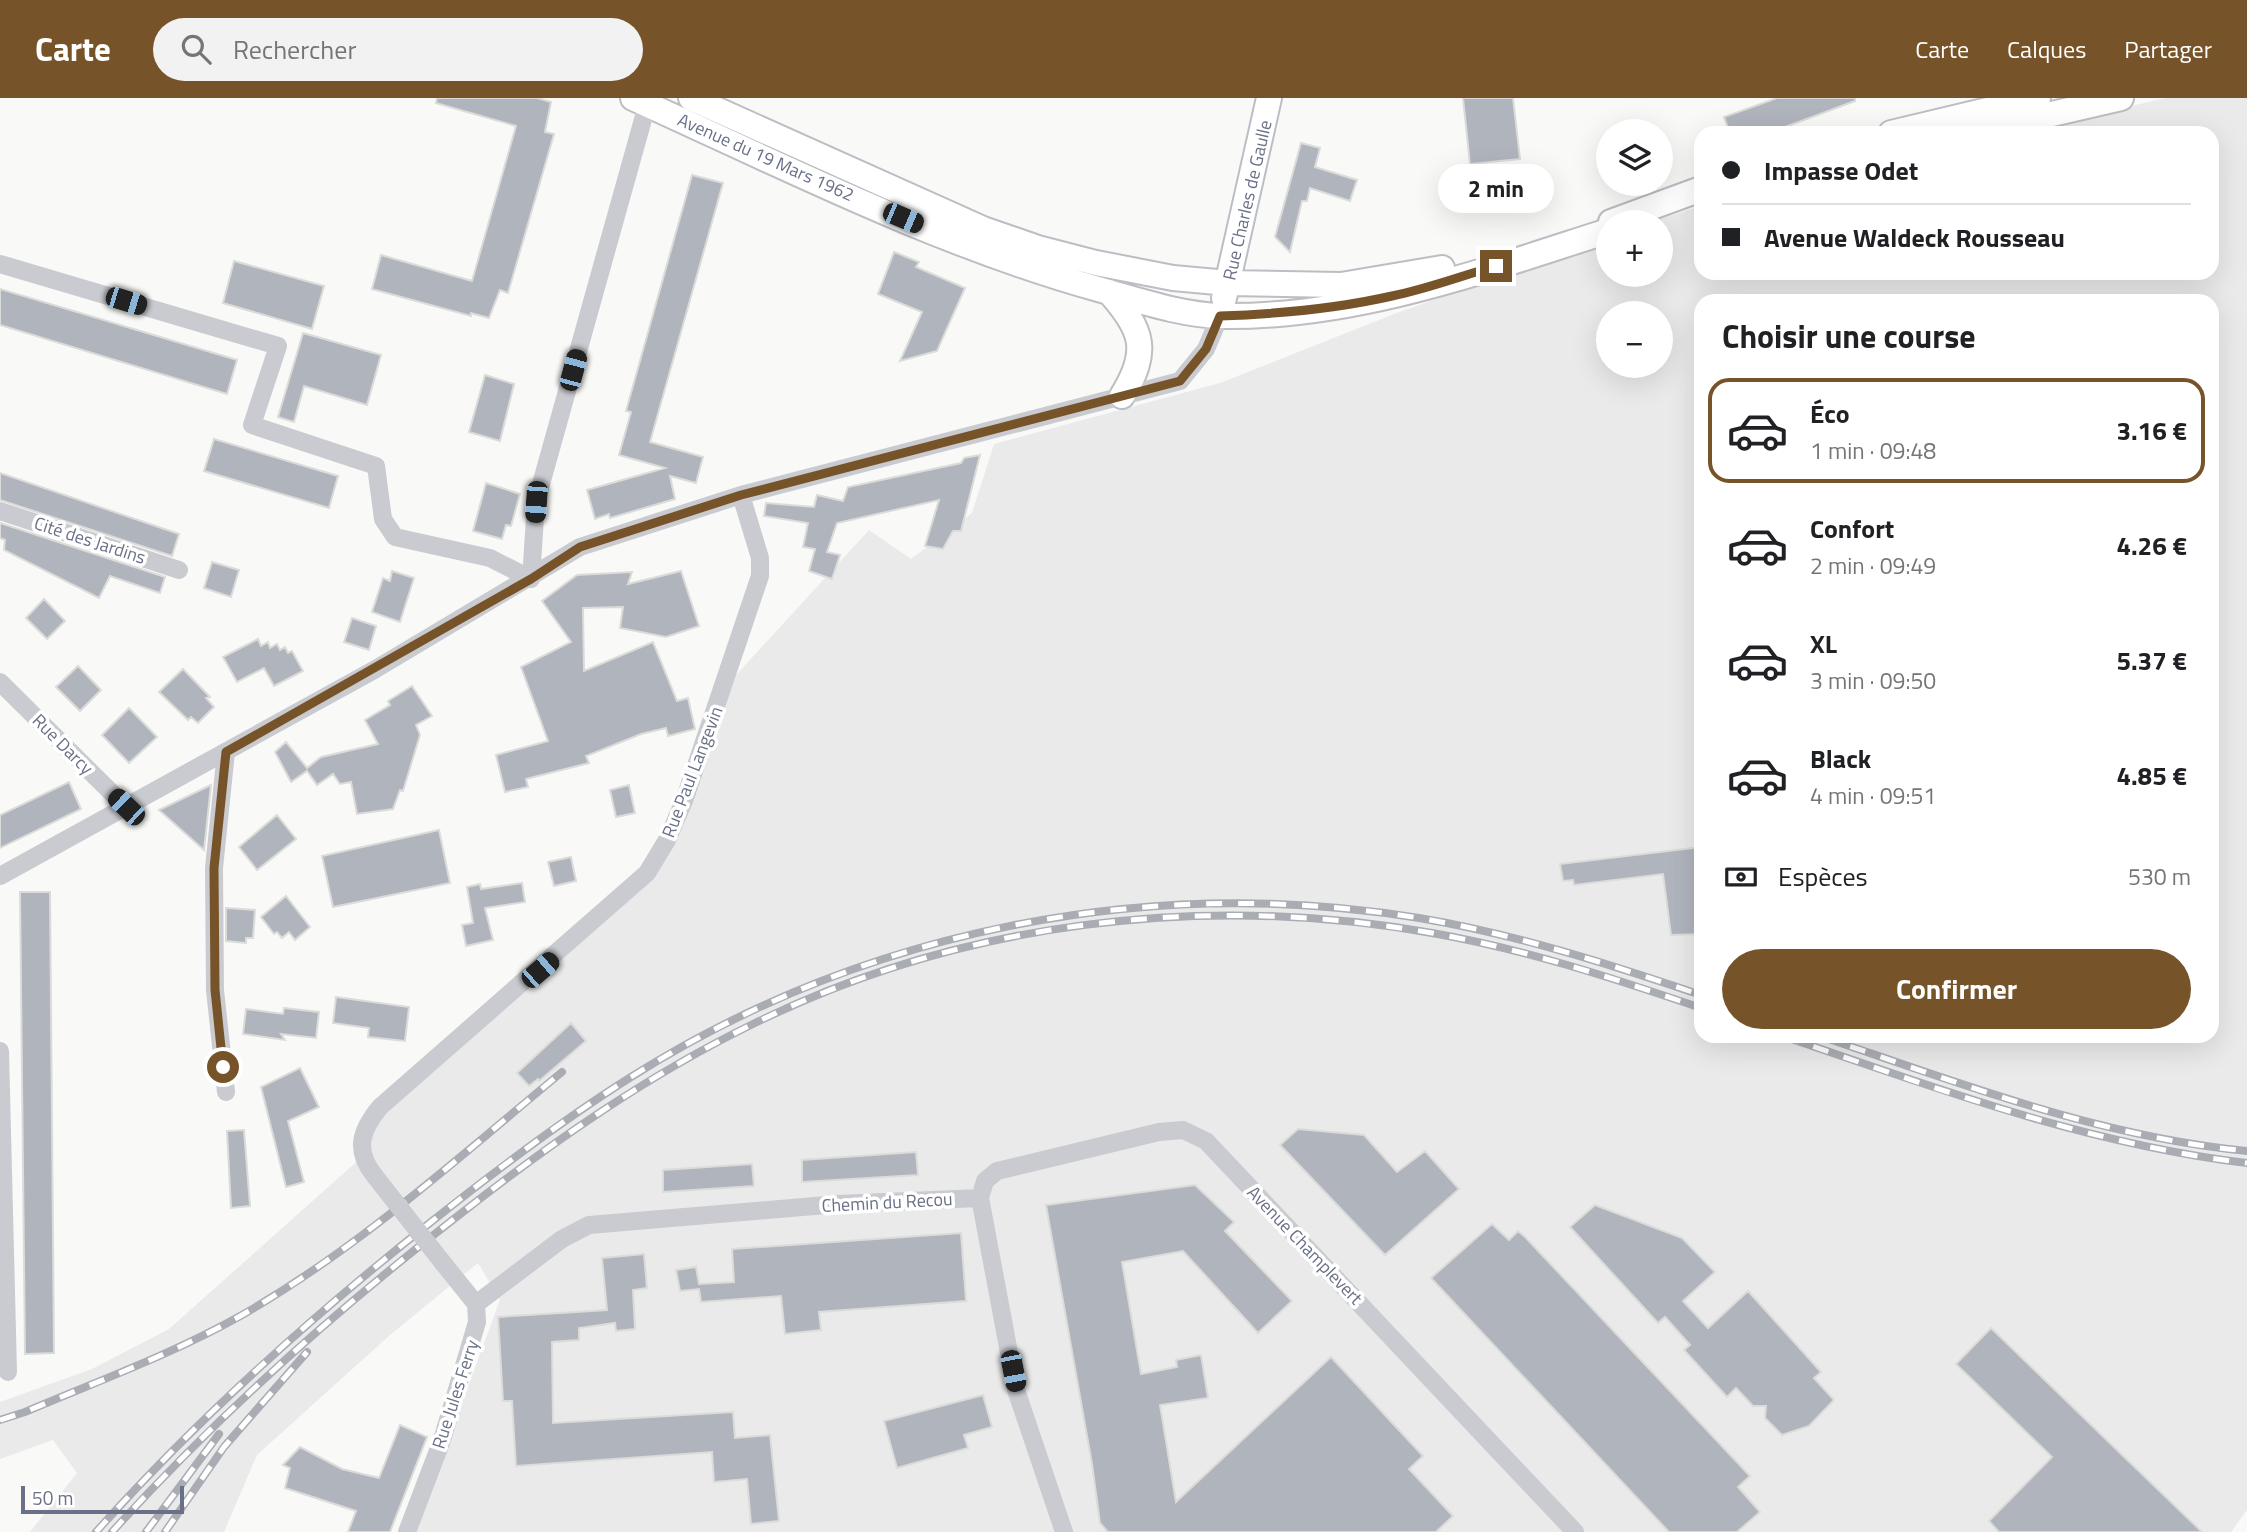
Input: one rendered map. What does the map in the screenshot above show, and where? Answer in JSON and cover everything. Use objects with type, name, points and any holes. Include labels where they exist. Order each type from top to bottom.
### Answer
[{"type":"main road","name":"Avenue du 19 Mars 1962","points":[[691,98],[983,229],[1038,248],[1160,275],[1228,283],[1341,285],[1504,257],[1596,227]]},
{"type":"main road","name":"Rue Charles de Gaulle","points":[[1220,316],[1269,98]]},
{"type":"main road","points":[[1982,126],[2015,107],[2038,98]]},
{"type":"main road","points":[[1924,126],[2015,107],[2121,98]]},
{"type":"main road","name":"Avenue du 19 Mars 1962","points":[[643,100],[974,249],[1039,273],[1108,292],[1167,308],[1220,316],[1279,313],[1395,296],[1596,234]]},
{"type":"main road","name":"Avenue du 19 Mars 1962","points":[[1645,210],[1694,192]]},
{"type":"main road","points":[[1671,210],[1694,202]]},
{"type":"main road","points":[[1108,292],[1133,319],[1138,338],[1136,374],[1122,396]]},
{"type":"street","points":[[0,264],[278,346],[252,425],[376,466],[383,519],[395,537],[490,558],[531,579],[536,502],[643,100]]},
{"type":"street","name":"Rue Charles de Gaulle","points":[[0,876],[226,752],[531,579],[580,547],[741,495],[1180,381],[1206,349],[1220,316]]},
{"type":"street","name":"Rue Paul Langevin","points":[[476,1304],[374,1175],[363,1159],[360,1144],[367,1125],[380,1107],[647,873],[667,840],[708,737],[760,576],[760,558],[741,495]]},
{"type":"street","name":"Cité des Jardins","points":[[0,510],[179,570]]},
{"type":"street","name":"Rue Darcy","points":[[0,682],[126,807]]},
{"type":"street","points":[[226,752],[217,820],[214,909],[215,990],[226,1093]]},
{"type":"street","points":[[0,1051],[3,1326],[8,1372]]},
{"type":"street","name":"Avenue Champlevert","points":[[980,1198],[985,1181],[997,1171],[1159,1132],[1183,1130],[1195,1134],[1206,1141],[1352,1294],[1574,1532]]},
{"type":"street","points":[[980,1198],[1016,1390],[1064,1532]]},
{"type":"street","name":"Chemin du Recou","points":[[476,1304],[552,1245],[589,1226],[838,1204],[980,1198]]},
{"type":"street","name":"Rue Jules Ferry","points":[[407,1532],[473,1343],[476,1304]]},
{"type":"shaded area","points":[[2166,98],[2247,98],[2247,1510],[2231,1532],[414,1532],[500,1300],[478,1263],[390,1335],[257,1455],[224,1532],[30,1532],[77,1473],[53,1440],[0,1459],[0,1402],[92,1369],[169,1329],[363,1156],[362,1131],[654,864],[716,697],[869,530],[911,559],[972,513],[994,444],[1220,383],[1394,314],[1596,242],[1596,287],[1673,287],[1673,215],[1694,208],[1694,280],[2219,280],[2219,126],[2027,126],[2088,116]]},
{"type":"building","points":[[437,98],[537,98],[551,102],[545,132],[554,134],[508,293],[500,290],[489,318],[471,313],[471,316],[372,289],[381,255],[472,281],[516,126],[436,103]]},
{"type":"building","points":[[1463,98],[1513,98],[1520,159],[1470,164]]},
{"type":"building","points":[[1777,98],[1855,98],[1855,101],[1788,126],[1727,126],[1724,117]]},
{"type":"building","points":[[1301,143],[1320,148],[1315,167],[1357,180],[1350,201],[1310,188],[1307,201],[1302,201],[1290,252],[1275,237]]},
{"type":"building","points":[[692,175],[723,183],[650,442],[703,457],[696,483],[670,476],[675,499],[610,518],[609,514],[595,519],[587,490],[665,468],[619,455],[631,412],[626,411]]},
{"type":"building","points":[[894,252],[919,262],[916,267],[965,288],[937,351],[900,361],[922,312],[878,294]]},
{"type":"building","points":[[234,261],[324,286],[312,329],[223,303]]},
{"type":"building","points":[[0,289],[237,360],[227,394],[0,325]]},
{"type":"building","points":[[303,333],[381,355],[367,405],[304,386],[294,422],[278,417]]},
{"type":"building","points":[[485,375],[514,384],[500,441],[469,432]]},
{"type":"building","points":[[214,439],[338,476],[329,508],[204,471]]},
{"type":"building","points":[[980,455],[961,531],[953,531],[943,549],[925,546],[939,500],[837,523],[827,552],[840,555],[832,579],[809,571],[815,549],[803,547],[808,523],[764,516],[766,503],[814,507],[817,495],[843,501],[848,487],[961,463],[964,458]]},
{"type":"building","points":[[0,473],[179,534],[172,556],[0,500]]},
{"type":"building","points":[[486,483],[520,494],[511,526],[506,525],[502,539],[473,531]]},
{"type":"building","points":[[0,523],[165,577],[160,593],[110,576],[99,598],[4,550],[5,540],[0,538]]},
{"type":"building","points":[[212,562],[239,570],[231,597],[204,588]]},
{"type":"building","points":[[392,571],[414,578],[400,622],[372,612],[383,578],[390,581]]},
{"type":"building","points":[[681,571],[699,626],[666,637],[620,628],[623,607],[583,608],[584,671],[653,642],[677,701],[688,698],[695,729],[668,736],[666,728],[641,734],[586,756],[589,763],[526,779],[528,787],[505,792],[496,755],[548,741],[521,667],[571,642],[542,601],[577,575],[632,572],[628,584]]},
{"type":"building","points":[[44,599],[65,621],[47,639],[26,618]]},
{"type":"building","points":[[352,618],[376,626],[369,650],[344,642]]},
{"type":"building","points":[[258,639],[261,646],[268,642],[270,648],[277,644],[280,650],[285,647],[288,653],[292,651],[303,671],[274,686],[264,668],[237,682],[223,657]]},
{"type":"building","points":[[78,666],[101,690],[80,711],[56,687]]},
{"type":"building","points":[[183,669],[210,697],[206,698],[214,707],[198,723],[191,717],[188,720],[159,692]]},
{"type":"building","points":[[412,686],[432,716],[416,725],[420,735],[403,791],[400,790],[393,809],[357,814],[351,782],[340,784],[333,774],[317,785],[307,771],[291,782],[275,752],[286,742],[307,768],[321,757],[378,744],[365,720],[390,705],[388,701]]},
{"type":"building","points":[[129,708],[157,737],[129,763],[102,735]]},
{"type":"building","points":[[69,782],[81,809],[0,848],[0,815]]},
{"type":"building","points":[[211,785],[204,850],[159,810]]},
{"type":"building","points":[[629,785],[635,813],[616,817],[610,790]]},
{"type":"building","points":[[277,815],[296,839],[257,870],[239,847]]},
{"type":"building","points":[[439,830],[450,883],[333,907],[322,856]]},
{"type":"building","points":[[1694,848],[1694,934],[1671,935],[1663,874],[1574,885],[1573,880],[1563,881],[1560,864]]},
{"type":"building","points":[[571,857],[576,881],[554,886],[548,862]]},
{"type":"building","points":[[522,883],[525,902],[485,908],[493,940],[466,946],[462,925],[473,923],[467,887],[480,884],[481,889]]},
{"type":"building","points":[[20,892],[50,892],[54,1353],[25,1354]]},
{"type":"building","points":[[286,896],[310,927],[295,940],[289,932],[282,938],[277,932],[274,934],[261,917]]},
{"type":"building","points":[[226,908],[255,910],[253,938],[246,938],[246,943],[226,941]]},
{"type":"building","points":[[336,997],[409,1007],[405,1041],[368,1037],[369,1028],[333,1023]]},
{"type":"building","points":[[284,1008],[319,1012],[316,1038],[281,1034],[285,1040],[243,1034],[246,1009],[283,1014]]},
{"type":"building","points":[[571,1023],[586,1041],[539,1081],[538,1079],[529,1086],[517,1073]]},
{"type":"building","points":[[300,1068],[319,1107],[288,1121],[304,1182],[286,1187],[261,1087]]},
{"type":"building","points":[[1298,1129],[1364,1135],[1397,1172],[1425,1151],[1459,1189],[1385,1255],[1280,1145]]},
{"type":"building","points":[[244,1130],[250,1206],[231,1208],[227,1131]]},
{"type":"building","points":[[916,1152],[918,1175],[802,1182],[802,1160]]},
{"type":"building","points":[[752,1164],[754,1186],[663,1192],[663,1170]]},
{"type":"building","points":[[1195,1185],[1234,1222],[1225,1231],[1292,1301],[1258,1333],[1183,1251],[1122,1262],[1141,1374],[1177,1367],[1176,1360],[1201,1355],[1208,1398],[1160,1405],[1176,1502],[1331,1357],[1423,1456],[1409,1469],[1453,1516],[1436,1532],[1108,1532],[1100,1523],[1046,1205]]},
{"type":"building","points":[[1595,1205],[1682,1238],[1715,1272],[1683,1301],[1708,1328],[1748,1291],[1821,1372],[1814,1378],[1834,1400],[1809,1426],[1782,1435],[1765,1418],[1766,1406],[1753,1406],[1736,1388],[1727,1397],[1684,1350],[1690,1345],[1665,1317],[1658,1323],[1570,1227]]},
{"type":"building","points":[[1492,1224],[1509,1240],[1518,1231],[1525,1237],[1750,1476],[1738,1487],[1760,1512],[1737,1532],[1669,1532],[1431,1278]]},
{"type":"building","points":[[961,1233],[966,1301],[819,1312],[821,1330],[785,1334],[781,1296],[701,1302],[699,1289],[680,1291],[676,1270],[696,1267],[699,1284],[734,1282],[732,1249]]},
{"type":"building","points":[[644,1254],[647,1288],[633,1290],[635,1329],[616,1331],[615,1323],[579,1328],[579,1340],[552,1342],[553,1423],[733,1412],[735,1438],[770,1435],[779,1521],[751,1524],[747,1479],[714,1482],[712,1452],[516,1466],[512,1401],[503,1401],[498,1317],[607,1310],[602,1258]]},
{"type":"building","points":[[1991,1328],[2202,1532],[1999,1532],[1989,1521],[2052,1457],[1956,1364]]},
{"type":"building","points":[[983,1395],[992,1427],[964,1435],[968,1448],[897,1468],[884,1421]]},
{"type":"building","points":[[400,1425],[427,1437],[390,1532],[348,1532],[356,1511],[285,1488],[290,1468],[283,1465],[300,1447],[342,1469],[379,1478]]},
{"type":"railway","points":[[96,1532],[215,1409],[342,1294],[504,1165],[554,1129],[631,1077],[721,1026],[814,984],[911,950],[1010,926],[1112,910],[1214,904],[1317,906],[1419,918],[1491,932],[1597,961],[1694,993]]},
{"type":"railway","points":[[112,1532],[193,1447],[322,1327],[413,1251],[565,1136],[676,1065],[753,1024],[833,989],[915,961],[1000,939],[1085,925],[1172,917],[1259,916],[1346,921],[1432,933],[1500,947],[1568,965],[1694,1006]]},
{"type":"railway","points":[[1804,1043],[1954,1094],[2070,1128],[2187,1154],[2247,1163]]},
{"type":"railway","points":[[1841,1043],[2030,1106],[2084,1121],[2192,1144],[2247,1151]]},
{"type":"railway","points":[[0,1420],[25,1412],[189,1342],[285,1289],[368,1231],[562,1072]]},
{"type":"railway","points":[[165,1532],[224,1447],[307,1352]]},
{"type":"railway","points":[[146,1532],[219,1434]]},
{"type":"route","points":[[223,1067],[215,990],[214,868],[226,752],[374,670],[531,579],[580,547],[741,495],[1180,381],[1206,349],[1220,316],[1271,314],[1353,304],[1395,296],[1496,266]]}]
